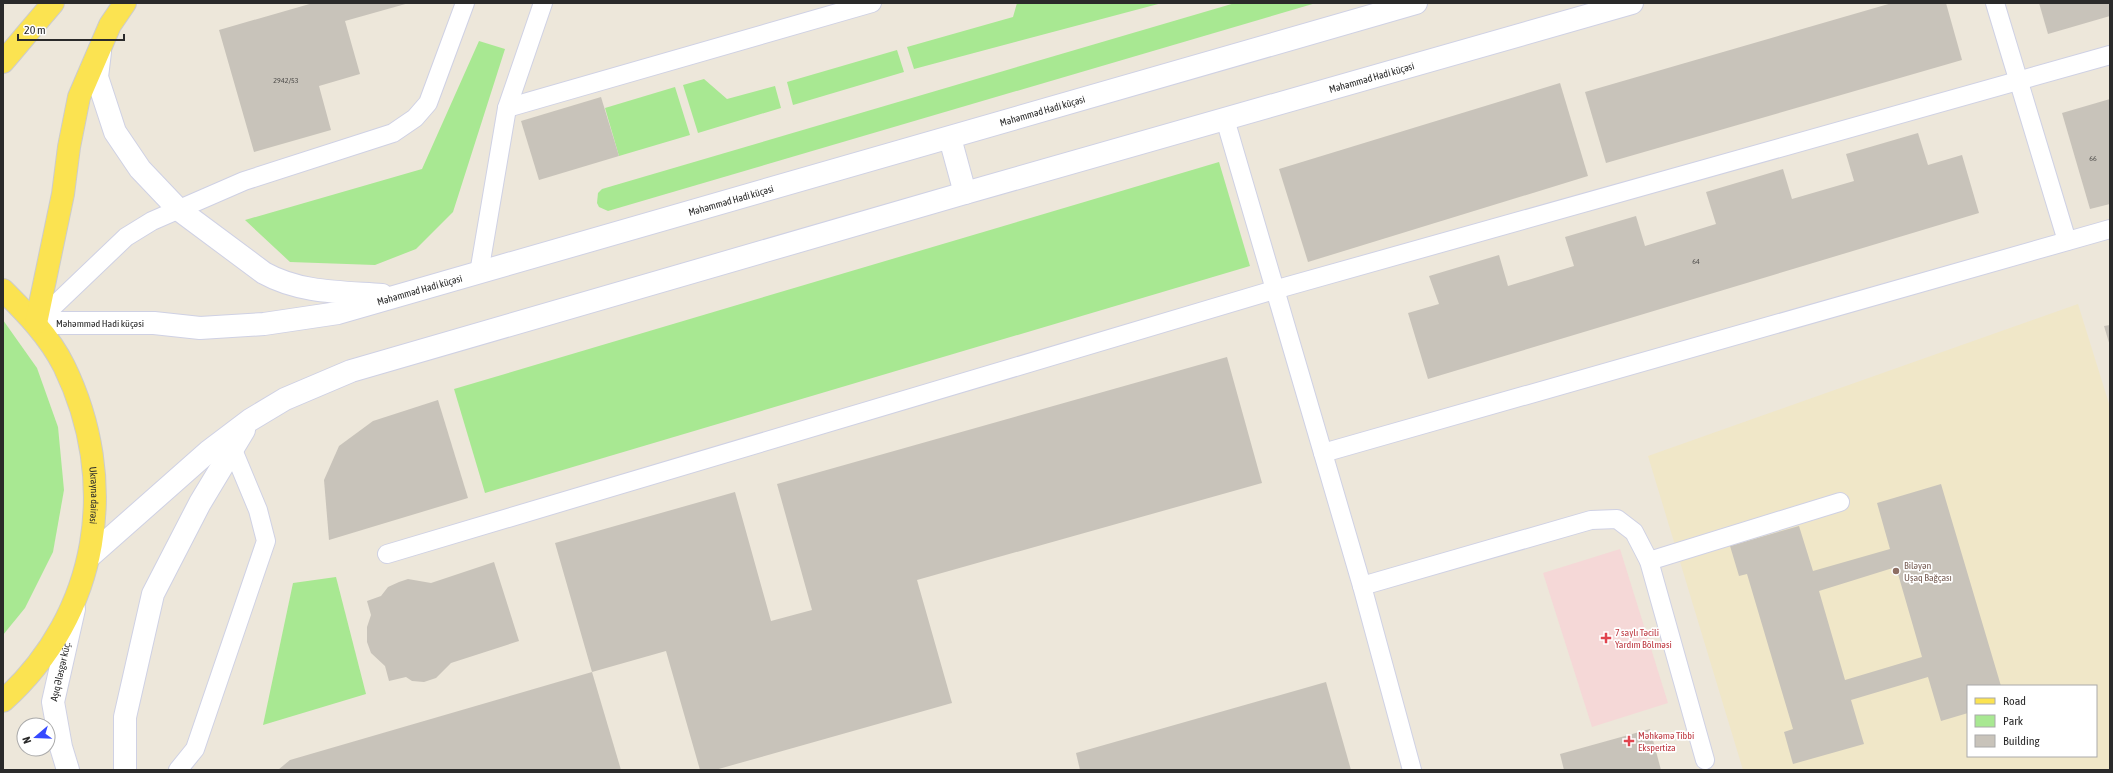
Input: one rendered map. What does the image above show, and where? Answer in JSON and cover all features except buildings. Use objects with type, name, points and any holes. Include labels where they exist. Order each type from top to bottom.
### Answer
[{"type":"main road","points":[[3,62],[53,3]]},
{"type":"main road","points":[[36,323],[64,194],[68,147],[79,97],[110,25],[125,3]]},
{"type":"main road","name":"Ukrayna dairəsi","points":[[3,290],[36,323],[63,365],[83,410],[94,458],[96,508],[89,557],[77,596],[47,653],[3,701]]},
{"type":"street","name":"Məhəmməd Hadi küçəsi","points":[[36,323],[154,323],[200,328],[264,324],[338,313],[1416,3]]},
{"type":"street","name":"Məhəmməd Hadi küçəsi","points":[[89,557],[210,451],[250,420],[285,399],[351,371],[965,193],[1632,3]]},
{"type":"street","points":[[101,48],[97,77],[114,132],[140,169],[178,209],[264,273],[278,281],[309,290],[397,296]]},
{"type":"street","points":[[950,138],[965,193]]},
{"type":"street","points":[[125,770],[125,717],[153,594],[200,503],[250,420]]},
{"type":"street","name":"Aşıq Ələsgər küç.","points":[[68,770],[61,747],[53,702],[77,596]]},
{"type":"lane","points":[[36,323],[126,237],[152,221],[244,181],[393,133],[415,118],[428,103],[465,3]]},
{"type":"lane","points":[[479,273],[507,108],[543,3]]},
{"type":"lane","points":[[507,108],[872,3]]},
{"type":"lane","points":[[1995,3],[2020,81],[2067,241]]},
{"type":"lane","points":[[387,554],[1274,290],[2110,56]]},
{"type":"lane","points":[[1225,119],[1362,586],[1412,770]]},
{"type":"lane","points":[[1323,453],[2110,229]]},
{"type":"lane","points":[[178,770],[195,749],[266,541],[258,510],[233,450]]},
{"type":"lane","points":[[1649,561],[1840,502]]},
{"type":"lane","points":[[1362,586],[1591,520],[1617,519],[1634,532],[1649,561],[1705,760]]},
{"type":"shaded area","name":"Biləyən Uşaq Bağçası","points":[[2078,304],[2110,407],[2110,770],[1743,770],[1648,456]]},
{"type":"shaded area","name":"7 saylı Təcili Yardım Bölməsi","points":[[1620,549],[1668,703],[1592,727],[1543,573]]},
{"type":"green space","points":[[1017,3],[1162,3],[914,69],[907,47],[1013,17]]},
{"type":"green space","points":[[1235,3],[1316,3],[608,211],[599,207],[597,203],[598,193],[602,189]]},
{"type":"green space","points":[[479,41],[505,49],[453,212],[416,249],[375,265],[290,262],[245,220],[422,169]]},
{"type":"green space","points":[[897,50],[904,72],[793,105],[787,82]]},
{"type":"green space","points":[[704,79],[727,99],[775,86],[781,108],[698,133],[683,85]]},
{"type":"green space","points":[[675,87],[690,135],[619,156],[605,108]]},
{"type":"green space","points":[[1219,162],[1250,266],[485,493],[454,389]]},
{"type":"green space","points":[[3,320],[37,368],[58,427],[64,490],[53,552],[25,608],[3,635]]},
{"type":"green space","points":[[336,577],[366,694],[263,725],[293,583]]},
{"type":"place","name":"Biləyən Uşaq Bağçası","points":[[1896,571]]},
{"type":"place","name":"7 saylı Təcili Yardım Bölməsi","points":[[1606,638]]},
{"type":"place","name":"Məhkəmə Tibbi Ekspertiza","points":[[1629,741]]}]
